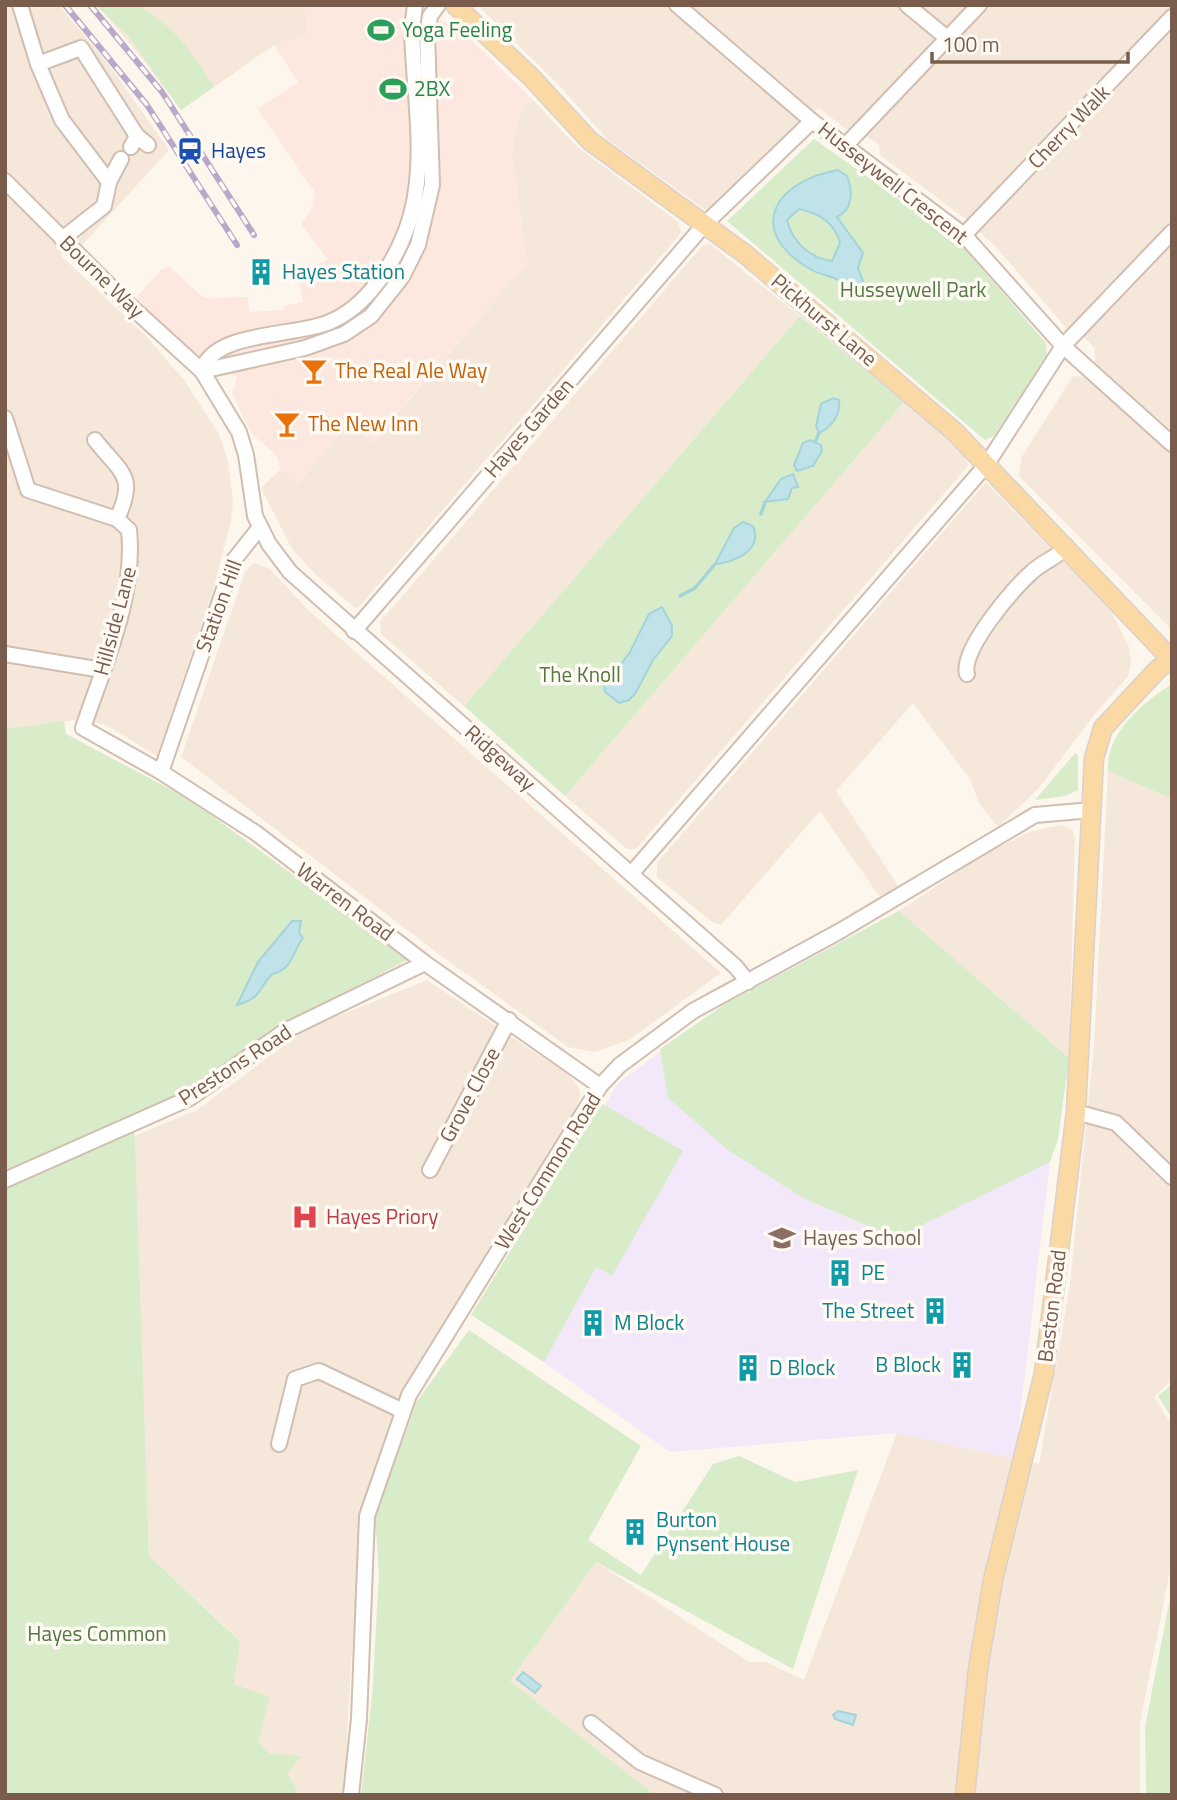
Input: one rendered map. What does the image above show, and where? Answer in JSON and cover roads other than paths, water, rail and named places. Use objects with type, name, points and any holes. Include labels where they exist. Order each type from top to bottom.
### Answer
[{"type":"main road","name":"Pickhurst Lane","points":[[455,5],[532,78],[590,141],[745,254],[955,432],[1172,659]]},
{"type":"main road","name":"Baston Road","points":[[965,1795],[978,1669],[993,1580],[1044,1373],[1076,1112],[1094,758],[1103,728],[1158,669],[1172,659]]},
{"type":"street","points":[[20,5],[38,64],[62,120],[109,182]]},
{"type":"street","points":[[202,371],[208,357],[220,348],[308,330],[336,320],[360,301],[391,260],[407,226],[416,190],[412,29],[415,5]]},
{"type":"street","points":[[202,371],[305,348],[344,334],[371,316],[402,277],[418,245],[430,200],[427,34],[430,16],[438,5]]},
{"type":"street","points":[[677,5],[812,121]]},
{"type":"street","points":[[907,5],[947,38]]},
{"type":"street","points":[[844,147],[979,5]]},
{"type":"street","name":"Cherry Walk","points":[[964,235],[1172,17]]},
{"type":"street","points":[[38,64],[81,48],[134,147],[109,182],[104,206],[62,239]]},
{"type":"street","name":"Husseywell Crescent","points":[[704,225],[812,121],[964,235],[1063,346],[1172,444]]},
{"type":"street","name":"Bourne Way","points":[[5,181],[62,239],[202,371]]},
{"type":"street","name":"Hayes Garden","points":[[354,631],[704,225]]},
{"type":"street","points":[[631,874],[986,464],[1063,346],[1171,236]]},
{"type":"street","points":[[202,371],[239,432],[246,455],[252,508],[260,527]]},
{"type":"street","points":[[5,418],[28,490],[117,519],[128,495],[128,481],[94,440]]},
{"type":"street","name":"Hillside Lane","points":[[83,728],[124,601],[132,558],[129,530],[117,519]]},
{"type":"street","name":"Ridgeway","points":[[260,527],[290,572],[736,967],[748,982]]},
{"type":"street","name":"Station Hill","points":[[162,772],[234,560],[260,527]]},
{"type":"street","points":[[967,674],[965,661],[992,618],[1033,570],[1052,560],[1067,547]]},
{"type":"street","points":[[5,654],[102,670]]},
{"type":"street","name":"Warren Road","points":[[83,728],[162,772],[256,833],[425,963],[600,1086]]},
{"type":"street","name":"West Common Road","points":[[351,1795],[359,1723],[367,1516],[403,1411],[409,1395],[600,1086],[628,1058],[693,1011],[840,931],[1035,815],[1092,810]]},
{"type":"street","name":"Prestons Road","points":[[5,1180],[190,1098],[285,1031],[425,963]]},
{"type":"street","name":"Grove Close","points":[[430,1170],[509,1020]]},
{"type":"street","points":[[1076,1112],[1116,1123],[1172,1177]]},
{"type":"street","points":[[279,1444],[295,1379],[319,1371],[403,1411]]},
{"type":"street","points":[[591,1723],[640,1762],[715,1795]]},
{"type":"water","points":[[838,170],[847,176],[849,182],[849,205],[837,217],[863,253],[858,268],[863,281],[854,290],[846,291],[840,281],[810,269],[790,254],[778,239],[773,223],[776,209],[784,196],[816,176]],"holes":[[[799,209],[825,220],[838,236],[840,243],[832,261],[809,253],[789,228],[787,220]]]},
{"type":"water","points":[[833,398],[839,400],[837,415],[832,424],[819,433],[816,426],[821,404]]},
{"type":"water","points":[[810,440],[821,445],[822,451],[813,466],[797,471],[794,465],[803,443]]},
{"type":"water","points":[[793,474],[798,487],[792,488],[788,499],[765,502],[781,479]]},
{"type":"water","points":[[743,522],[753,526],[755,534],[751,548],[731,561],[715,564],[734,528]]},
{"type":"water","points":[[662,607],[672,626],[672,636],[653,660],[635,694],[629,700],[619,703],[605,692],[604,687],[630,652],[649,614]]},
{"type":"water","points":[[292,921],[301,921],[299,933],[303,938],[291,960],[279,972],[272,974],[255,996],[237,1005],[258,962]]},
{"type":"water","points":[[523,1672],[541,1686],[535,1693],[517,1679]]},
{"type":"water","points":[[838,1711],[856,1715],[853,1725],[835,1719],[833,1715]]},
{"type":"waterway","points":[[816,440],[819,433]]},
{"type":"waterway","points":[[761,514],[765,502]]},
{"type":"waterway","points":[[680,596],[695,588],[715,564]]},
{"type":"railway","points":[[65,5],[147,105],[237,245]]},
{"type":"railway","points":[[90,5],[162,92],[254,235]]},
{"type":"place","name":"Yoga Feeling","points":[[381,30]]},
{"type":"place","name":"2BX","points":[[393,89]]},
{"type":"place","name":"Hayes","points":[[190,151]]},
{"type":"place","name":"Hayes Station","points":[[261,272]]},
{"type":"place","name":"The Real Ale Way","points":[[314,371]]},
{"type":"place","name":"The New Inn","points":[[287,424]]},
{"type":"place","name":"Hayes Priory","points":[[305,1217]]},
{"type":"place","name":"Hayes School","points":[[782,1238]]},
{"type":"place","name":"PE","points":[[840,1273]]},
{"type":"place","name":"The Street","points":[[935,1311]]},
{"type":"place","name":"M Block","points":[[593,1323]]},
{"type":"place","name":"B Block","points":[[962,1365]]},
{"type":"place","name":"D Block","points":[[748,1368]]},
{"type":"place","name":"Burton Pynsent House","points":[[635,1532]]},
{"type":"park label","name":"Husseywell Park","points":[[913,290]]},
{"type":"park label","name":"The Knoll","points":[[580,675]]},
{"type":"park label","name":"Hayes Common","points":[[97,1634]]}]
